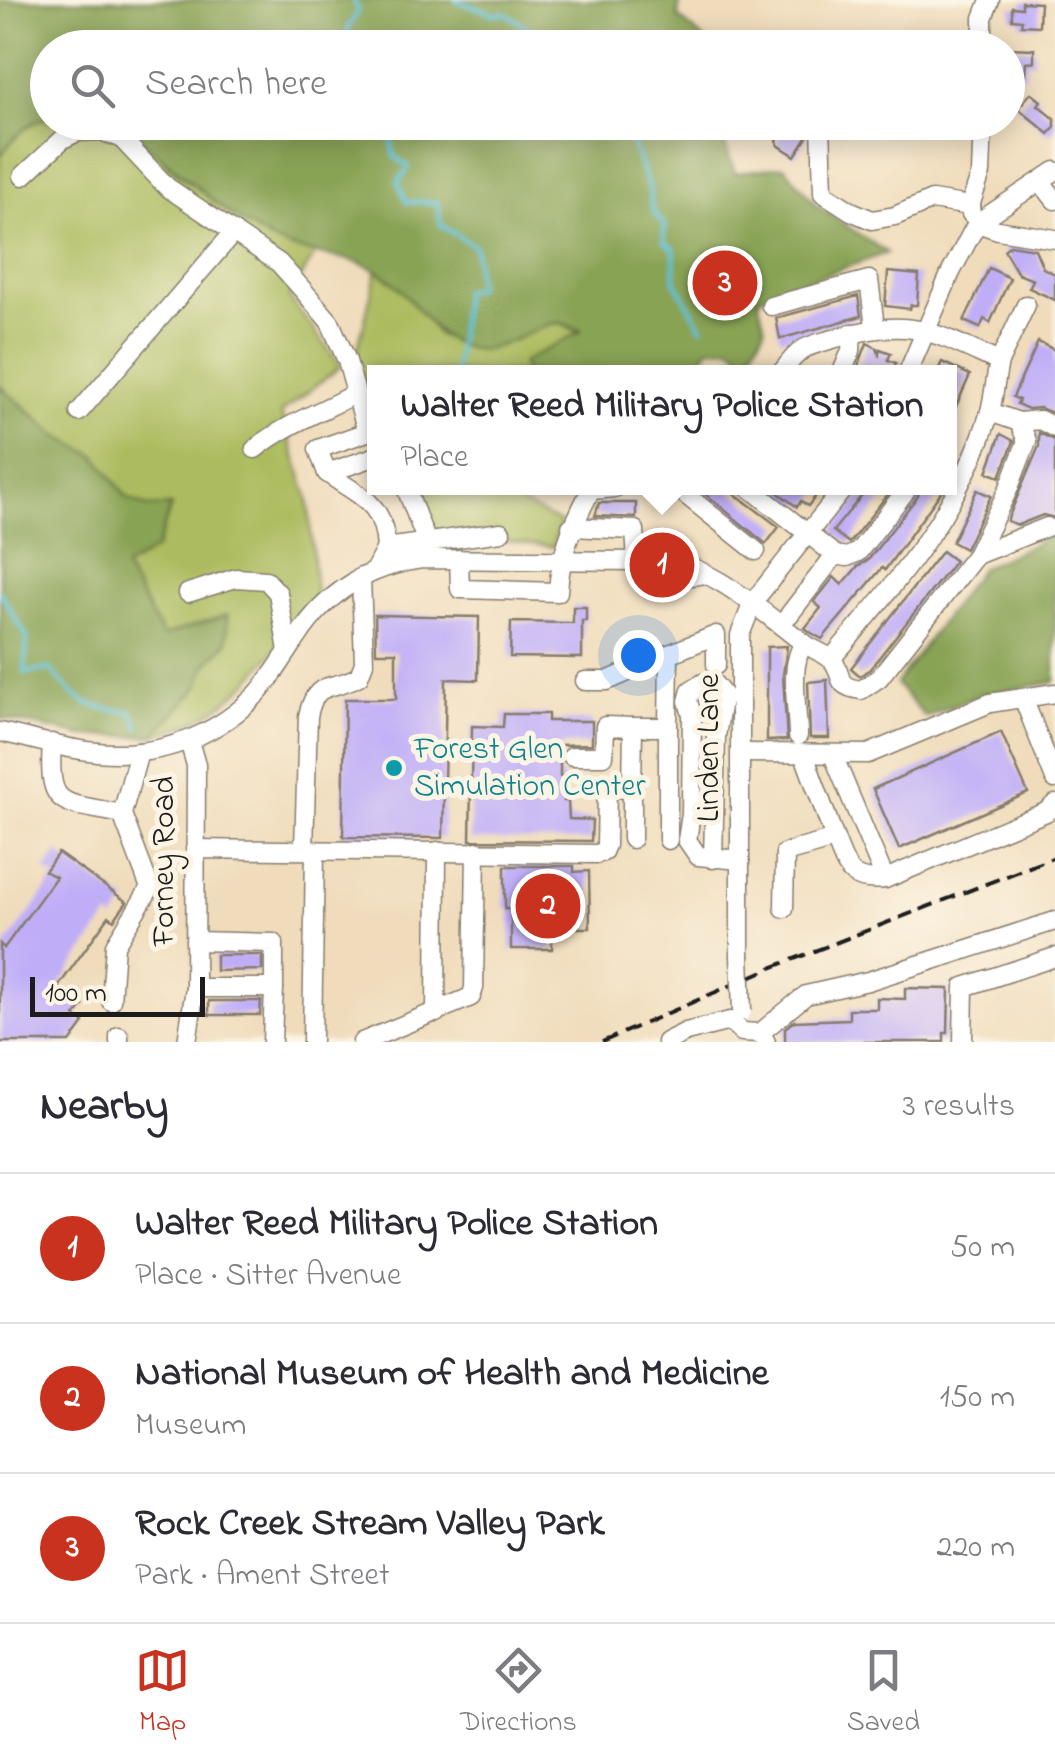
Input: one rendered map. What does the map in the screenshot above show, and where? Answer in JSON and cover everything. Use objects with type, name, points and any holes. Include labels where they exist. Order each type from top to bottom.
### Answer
[{"type":"street","points":[[983,30],[990,0]]},
{"type":"street","points":[[22,176],[62,140]]},
{"type":"street","points":[[123,140],[167,187],[280,263],[330,322],[347,361],[367,427]]},
{"type":"street","points":[[822,140],[823,193],[864,218],[880,220],[932,200],[973,214],[998,230],[1055,238]]},
{"type":"street","points":[[911,365],[973,214],[982,140]]},
{"type":"street","points":[[973,214],[1048,177],[1055,200]]},
{"type":"street","points":[[78,412],[234,232]]},
{"type":"street","points":[[771,306],[869,280],[875,327]]},
{"type":"street","points":[[957,488],[990,412],[999,362],[1026,305]]},
{"type":"street","points":[[787,365],[800,348],[875,327],[904,326],[924,330],[999,362]]},
{"type":"street","points":[[845,365],[852,334]]},
{"type":"street","points":[[255,449],[283,427],[310,418],[356,393]]},
{"type":"street","points":[[990,412],[1019,422],[1040,420],[1055,428]]},
{"type":"street","points":[[0,732],[108,753],[139,752],[189,741],[230,716],[256,694],[326,602],[368,574],[402,562],[459,559],[637,561],[646,554],[675,558],[752,602],[804,643],[832,659],[840,682],[860,690],[869,687],[976,555],[1025,450],[1026,433],[1019,422]]},
{"type":"street","points":[[312,1042],[308,716],[312,697],[324,687],[359,676],[364,663],[368,574],[386,548],[379,510],[328,474],[318,450],[367,441]]},
{"type":"street","points":[[328,474],[367,460]]},
{"type":"street","points":[[409,495],[426,540]]},
{"type":"street","points":[[459,559],[460,589],[558,592],[560,561],[571,527],[588,495]]},
{"type":"street","points":[[686,495],[756,551]]},
{"type":"street","points":[[764,495],[835,555],[847,558],[858,552],[903,495]]},
{"type":"street","name":"Linden Lane","points":[[753,1037],[742,1011],[740,955],[740,634],[752,602],[838,495]]},
{"type":"street","points":[[832,659],[894,585],[946,514],[954,495]]},
{"type":"street","points":[[571,527],[635,530],[637,561]]},
{"type":"street","points":[[976,555],[1048,527]]},
{"type":"street","points":[[386,548],[502,532]]},
{"type":"street","points":[[789,616],[835,555]]},
{"type":"street","points":[[188,592],[236,578],[266,580],[278,593],[288,651]]},
{"type":"street","points":[[586,681],[607,680],[716,634],[716,665]]},
{"type":"street","points":[[798,736],[798,651],[804,643]]},
{"type":"street","points":[[668,840],[669,654]]},
{"type":"street","points":[[713,859],[716,736],[722,695],[714,684],[704,683],[691,690],[688,701],[692,715],[687,840],[698,856],[713,859],[740,860]]},
{"type":"street","points":[[742,753],[833,755],[879,751],[990,703],[1055,693]]},
{"type":"street","points":[[1023,698],[1055,778]]},
{"type":"street","points":[[604,756],[606,726],[668,727]]},
{"type":"street","points":[[632,839],[633,727]]},
{"type":"street","name":"Forney Road","points":[[187,1042],[195,942],[196,764],[189,741]]},
{"type":"street","points":[[52,743],[50,777],[55,793],[68,802],[122,814]]},
{"type":"street","points":[[111,1001],[115,945],[150,888],[122,814],[139,752]]},
{"type":"street","points":[[804,755],[850,873],[860,879],[885,879],[1046,812],[1055,804]]},
{"type":"street","points":[[833,755],[885,879]]},
{"type":"street","points":[[572,756],[632,757]]},
{"type":"street","points":[[195,849],[597,854],[606,845],[607,788],[632,789]]},
{"type":"street","points":[[691,814],[714,814]]},
{"type":"street","points":[[784,908],[785,854],[835,838]]},
{"type":"street","points":[[436,1013],[438,851]]},
{"type":"street","points":[[362,1042],[470,997],[474,988],[476,852]]},
{"type":"street","points":[[666,1042],[730,1020],[753,1037],[806,995],[868,981],[1055,921]]},
{"type":"street","points":[[195,942],[274,943],[272,1042]]},
{"type":"street","points":[[963,1042],[964,987],[1055,956]]},
{"type":"street","points":[[194,988],[274,988]]},
{"type":"green space","points":[[0,0],[680,0],[678,17],[693,30],[30,30],[30,126],[0,157]]},
{"type":"green space","points":[[30,126],[30,140],[143,140],[180,176],[272,241],[316,252],[289,297],[341,366],[281,413],[308,497],[316,596],[265,663],[229,700],[182,727],[153,736],[199,686],[206,665],[227,643],[227,616],[163,637],[124,568],[147,507],[127,498],[96,457],[59,437],[0,386],[0,157]]},
{"type":"green space","points":[[142,140],[723,140],[735,173],[784,166],[817,206],[887,253],[758,298],[765,329],[747,360],[731,347],[708,349],[699,365],[524,365],[581,331],[561,323],[550,324],[494,347],[479,350],[462,346],[436,329],[379,272],[353,261],[283,245],[249,227]]},
{"type":"green space","points":[[377,270],[409,295],[438,335],[480,350],[550,324],[561,323],[583,335],[524,365],[367,365],[367,395],[354,364]]},
{"type":"green space","points":[[0,386],[59,437],[96,456],[127,498],[147,507],[171,506],[156,549],[125,568],[163,636],[227,615],[227,642],[206,665],[199,686],[153,736],[83,736],[0,718]]},
{"type":"green space","points":[[414,495],[517,495],[516,501],[561,523],[552,547],[441,533],[427,527]]},
{"type":"green space","points":[[1055,534],[1055,682],[984,694],[925,717],[896,684],[980,569]]},
{"type":"building","points":[[1022,2],[1040,3],[1039,26],[1021,25],[1022,20],[1012,19],[1012,7],[1022,8]]},
{"type":"building","points":[[1025,49],[1034,49],[1034,62],[1026,62],[1025,75]]},
{"type":"building","points":[[1031,93],[1055,119],[1049,134],[1025,114],[1025,100]]},
{"type":"building","points":[[777,140],[805,140],[795,156],[778,145]]},
{"type":"building","points":[[1010,245],[1035,249],[1043,268],[1055,274],[1055,300],[1029,288],[1033,280],[1018,274],[1004,250]]},
{"type":"building","points":[[989,268],[1010,278],[990,323],[984,319],[980,328],[964,321]]},
{"type":"building","points":[[888,272],[919,275],[917,305],[910,309],[885,306]]},
{"type":"building","points":[[858,296],[861,316],[780,339],[776,318]]},
{"type":"building","points":[[1038,342],[1055,350],[1055,414],[1040,408],[1028,409],[1013,397]]},
{"type":"building","points":[[867,343],[877,348],[879,354],[880,349],[891,353],[888,360],[896,363],[895,365],[859,365]]},
{"type":"building","points":[[957,369],[970,375],[957,404]]},
{"type":"building","points":[[1039,433],[1055,440],[1055,518],[1043,515],[1018,525],[1007,521],[1039,446]]},
{"type":"building","points":[[1001,434],[1014,441],[1000,477],[987,472]]},
{"type":"building","points":[[977,490],[991,496],[965,549],[952,542]]},
{"type":"building","points":[[706,495],[736,495],[779,527],[766,544]]},
{"type":"building","points":[[781,495],[817,495],[808,506],[801,501],[797,507]]},
{"type":"building","points":[[862,495],[887,495],[849,543],[833,531]]},
{"type":"building","points":[[939,495],[885,570],[882,568],[822,639],[805,628],[821,608],[814,602],[834,577],[842,585],[868,560],[918,496]]},
{"type":"building","points":[[599,503],[636,503],[636,518],[595,516]]},
{"type":"building","points":[[942,551],[955,561],[870,669],[860,676],[851,668]]},
{"type":"building","points":[[573,607],[586,607],[582,658],[510,657],[511,622],[573,623]]},
{"type":"building","name":"Forest Glen Simulation Center","points":[[375,615],[479,617],[478,680],[446,679],[443,838],[343,837],[345,699],[396,699],[396,652],[376,652]]},
{"type":"building","points":[[787,646],[783,675],[787,740],[767,741],[767,647]]},
{"type":"building","points":[[827,680],[829,738],[810,738],[808,682]]},
{"type":"building","points":[[504,714],[548,714],[548,721],[592,721],[592,744],[560,745],[560,776],[564,776],[569,819],[592,820],[591,841],[470,840],[472,726],[503,727]]},
{"type":"building","points":[[1001,732],[1028,793],[899,849],[873,789]]},
{"type":"building","points":[[58,853],[127,902],[114,920],[109,916],[58,987],[83,1006],[75,1016],[84,1023],[70,1042],[0,1042],[0,944],[4,948],[56,877],[45,871]]},
{"type":"building","points":[[505,866],[574,866],[574,872],[589,871],[590,928],[552,928],[552,949],[511,949],[511,909],[505,909]]},
{"type":"building","points":[[216,955],[262,955],[262,970],[216,971]]},
{"type":"building","points":[[905,988],[949,989],[948,1033],[944,1033],[944,1042],[785,1042],[785,1028],[794,1021],[849,1019],[849,1009],[877,1009],[877,998],[905,999]]},
{"type":"building","points":[[209,1001],[261,1001],[260,1015],[209,1015]]},
{"type":"waterway","points":[[348,30],[358,11],[354,0]]},
{"type":"waterway","points":[[455,0],[495,14],[506,13],[531,30]]},
{"type":"waterway","points":[[391,140],[395,157],[409,167],[398,182],[406,202],[437,202],[441,225],[475,247],[477,288],[463,291],[456,365]]},
{"type":"waterway","points":[[631,140],[653,209],[664,224],[664,242],[674,249],[675,281],[702,328]]},
{"type":"waterway","points":[[0,592],[27,637],[25,673],[50,669],[85,702],[132,712],[139,727]]},
{"type":"railway","points":[[602,1042],[766,970],[1055,857]]},
{"type":"place","name":"Rock Creek Stream Valley Park","points":[[725,283]]},
{"type":"place","name":"Walter Reed Military Police Station","points":[[662,565]]},
{"type":"place","name":"Forest Glen Simulation Center","points":[[394,768]]},
{"type":"place","name":"National Museum of Health and Medicine","points":[[548,906]]}]
